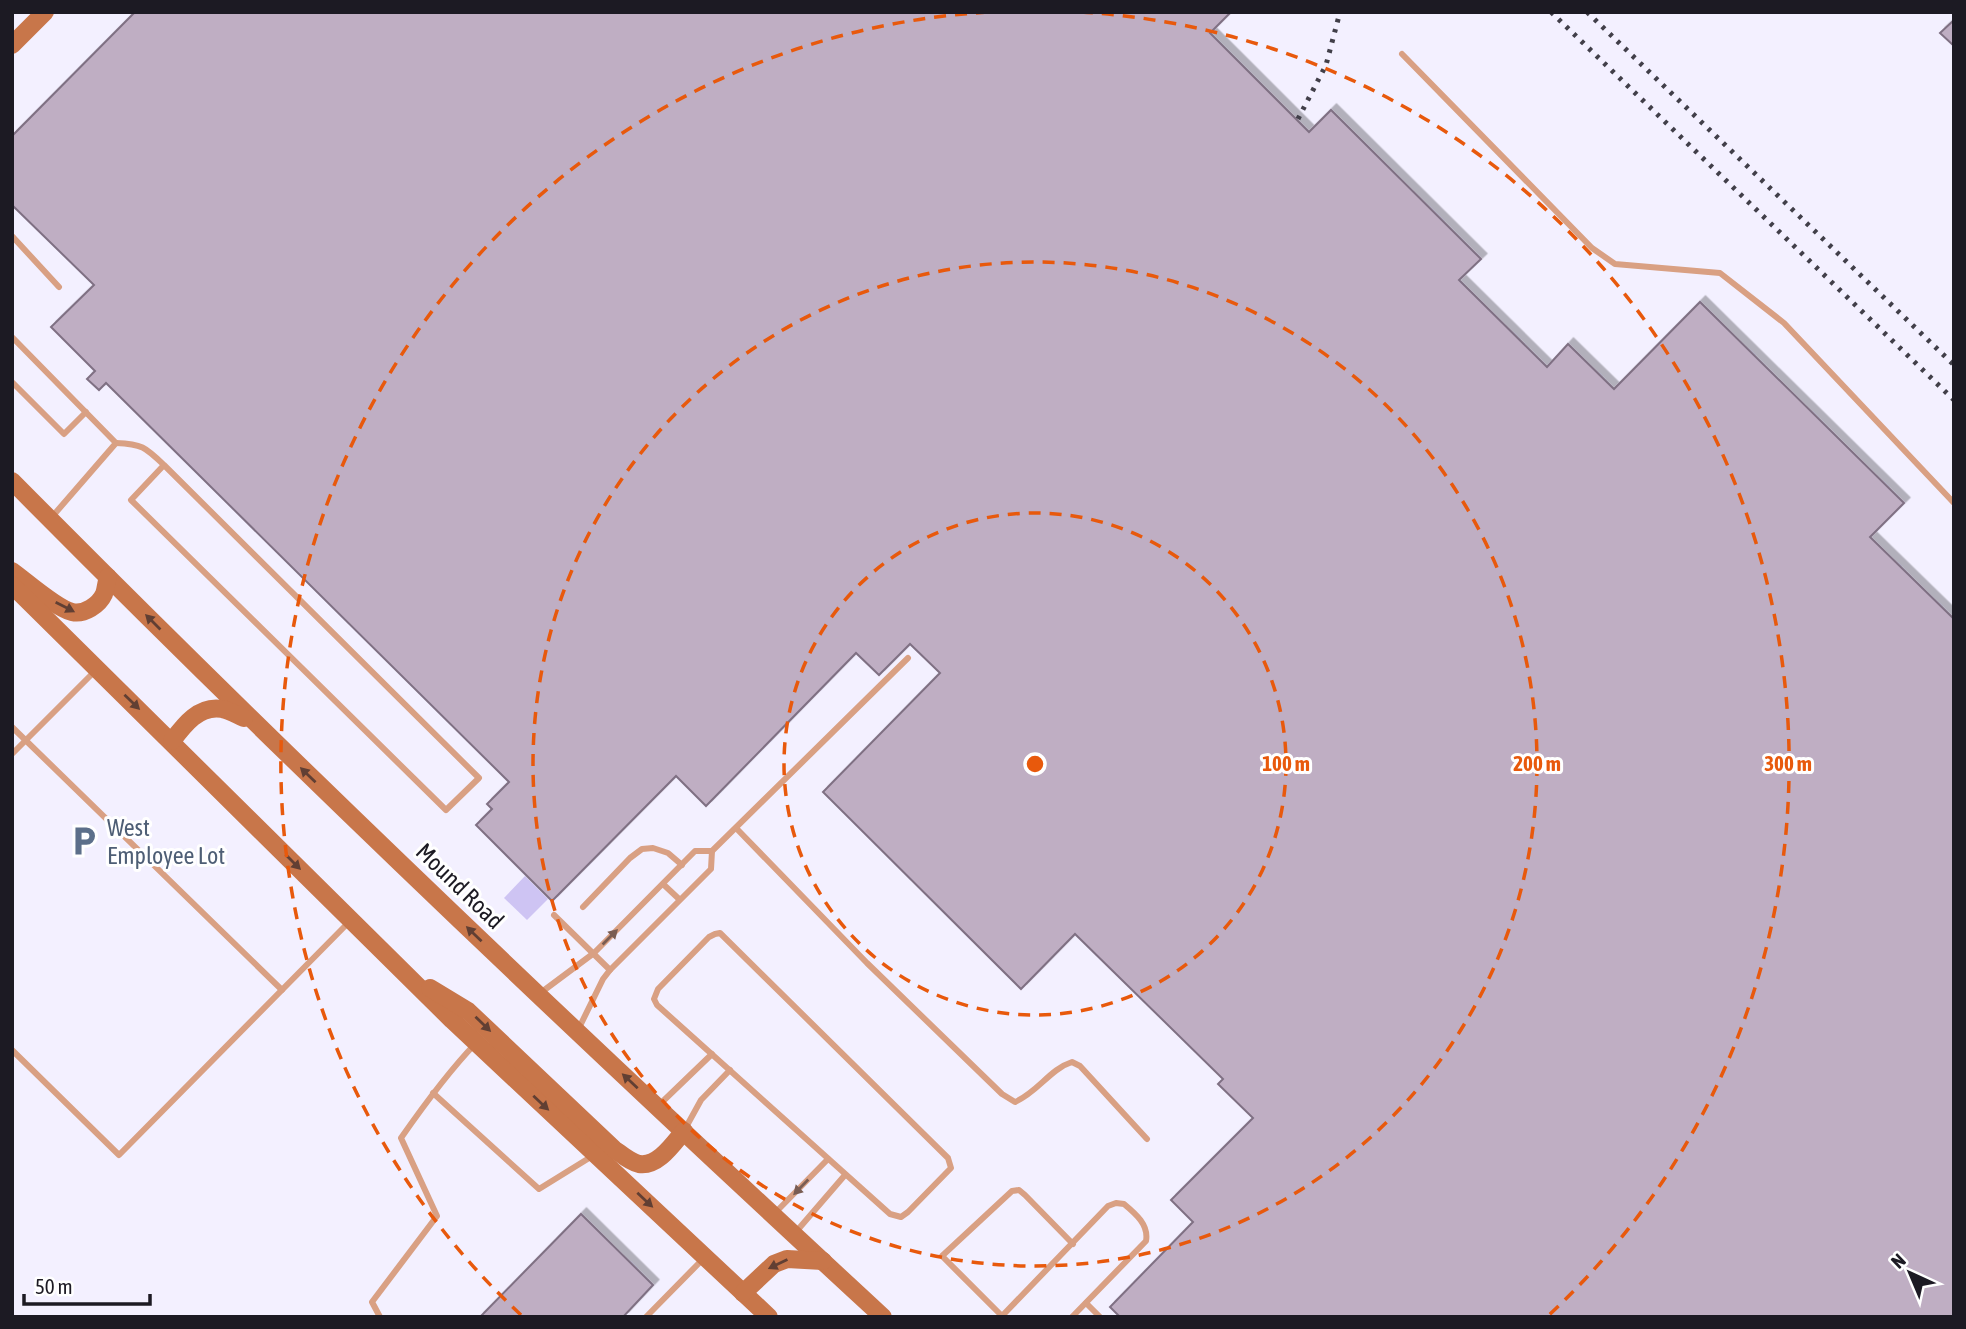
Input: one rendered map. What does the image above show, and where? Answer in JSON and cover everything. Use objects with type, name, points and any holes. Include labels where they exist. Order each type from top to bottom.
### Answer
[{"type":"main road","points":[[12,45],[45,12]]},
{"type":"main road","name":"Mound Road","points":[[12,481],[253,722],[577,1032],[883,1317]]},
{"type":"main road","points":[[12,571],[61,606],[76,612],[89,609],[99,601],[107,577]]},
{"type":"main road","points":[[12,585],[405,974],[769,1317]]},
{"type":"main road","points":[[172,741],[189,719],[204,710],[222,709],[253,722]]},
{"type":"main road","points":[[405,974],[468,1011],[614,1149],[636,1164],[649,1164],[662,1156],[684,1131]]},
{"type":"main road","points":[[743,1293],[774,1264],[787,1259],[823,1261]]},
{"type":"lane","points":[[1402,54],[1592,248],[1615,264],[1720,273],[1784,323],[1954,503]]},
{"type":"lane","points":[[12,236],[59,287]]},
{"type":"lane","points":[[12,337],[116,443],[146,448],[164,465],[479,778],[446,810],[131,500],[164,465]]},
{"type":"lane","points":[[12,382],[64,434],[86,412]]},
{"type":"lane","points":[[50,519],[116,443]]},
{"type":"lane","points":[[577,1032],[603,979],[711,869],[712,851],[908,658]]},
{"type":"lane","points":[[12,754],[97,668]]},
{"type":"lane","points":[[12,727],[282,990]]},
{"type":"lane","points":[[736,828],[867,963],[1003,1094],[1015,1102],[1028,1097],[1058,1069],[1072,1062],[1080,1066],[1147,1139]]},
{"type":"lane","points":[[583,907],[642,849],[653,848],[668,853],[682,864]]},
{"type":"lane","points":[[538,995],[594,953],[695,851],[712,851]]},
{"type":"lane","points":[[663,884],[679,900]]},
{"type":"lane","points":[[554,915],[610,970]]},
{"type":"lane","points":[[12,1049],[119,1155],[351,920]]},
{"type":"lane","points":[[720,933],[948,1158],[951,1168],[908,1212],[901,1217],[890,1214],[712,1054],[657,1005],[654,999],[658,989],[709,937],[720,933]]},
{"type":"lane","points":[[380,1317],[372,1302],[437,1216],[401,1138],[458,1061],[477,1043]]},
{"type":"lane","points":[[657,1107],[712,1054]]},
{"type":"lane","points":[[684,1131],[701,1100],[730,1070]]},
{"type":"lane","points":[[433,1093],[539,1189],[596,1153]]},
{"type":"lane","points":[[773,1215],[828,1159]]},
{"type":"lane","points":[[794,1234],[845,1175]]},
{"type":"lane","points":[[1072,1317],[1146,1241],[1144,1225],[1124,1204],[1108,1206],[1073,1244],[1003,1316],[942,1256],[1012,1191],[1019,1190],[1073,1244]]},
{"type":"lane","points":[[646,1317],[705,1257]]},
{"type":"lane","points":[[1086,1303],[1100,1317]]},
{"type":"shaded area","points":[[525,876],[548,899],[527,920],[504,898]]},
{"type":"building","points":[[135,12],[1231,12],[1210,33],[1309,132],[1331,110],[1481,259],[1459,280],[1547,367],[1568,344],[1614,389],[1700,302],[1904,503],[1870,537],[1954,619],[1954,1317],[1120,1317],[1110,1307],[1193,1222],[1171,1200],[1253,1118],[1218,1084],[1223,1079],[1075,934],[1021,989],[823,792],[940,673],[910,644],[879,675],[856,653],[706,806],[676,776],[552,901],[476,825],[492,809],[487,804],[509,782],[106,383],[99,390],[87,379],[95,371],[51,327],[94,285],[12,205],[12,136]]},
{"type":"building","points":[[1954,20],[1954,46],[1940,33]]},
{"type":"building","points":[[581,1214],[653,1285],[623,1317],[480,1317]]},
{"type":"railway","points":[[1298,119],[1326,65],[1340,12]]},
{"type":"railway","points":[[1551,12],[1954,400]]},
{"type":"railway","points":[[1587,12],[1954,365]]},
{"type":"place","name":"West Employee Lot","points":[[84,841]]}]
